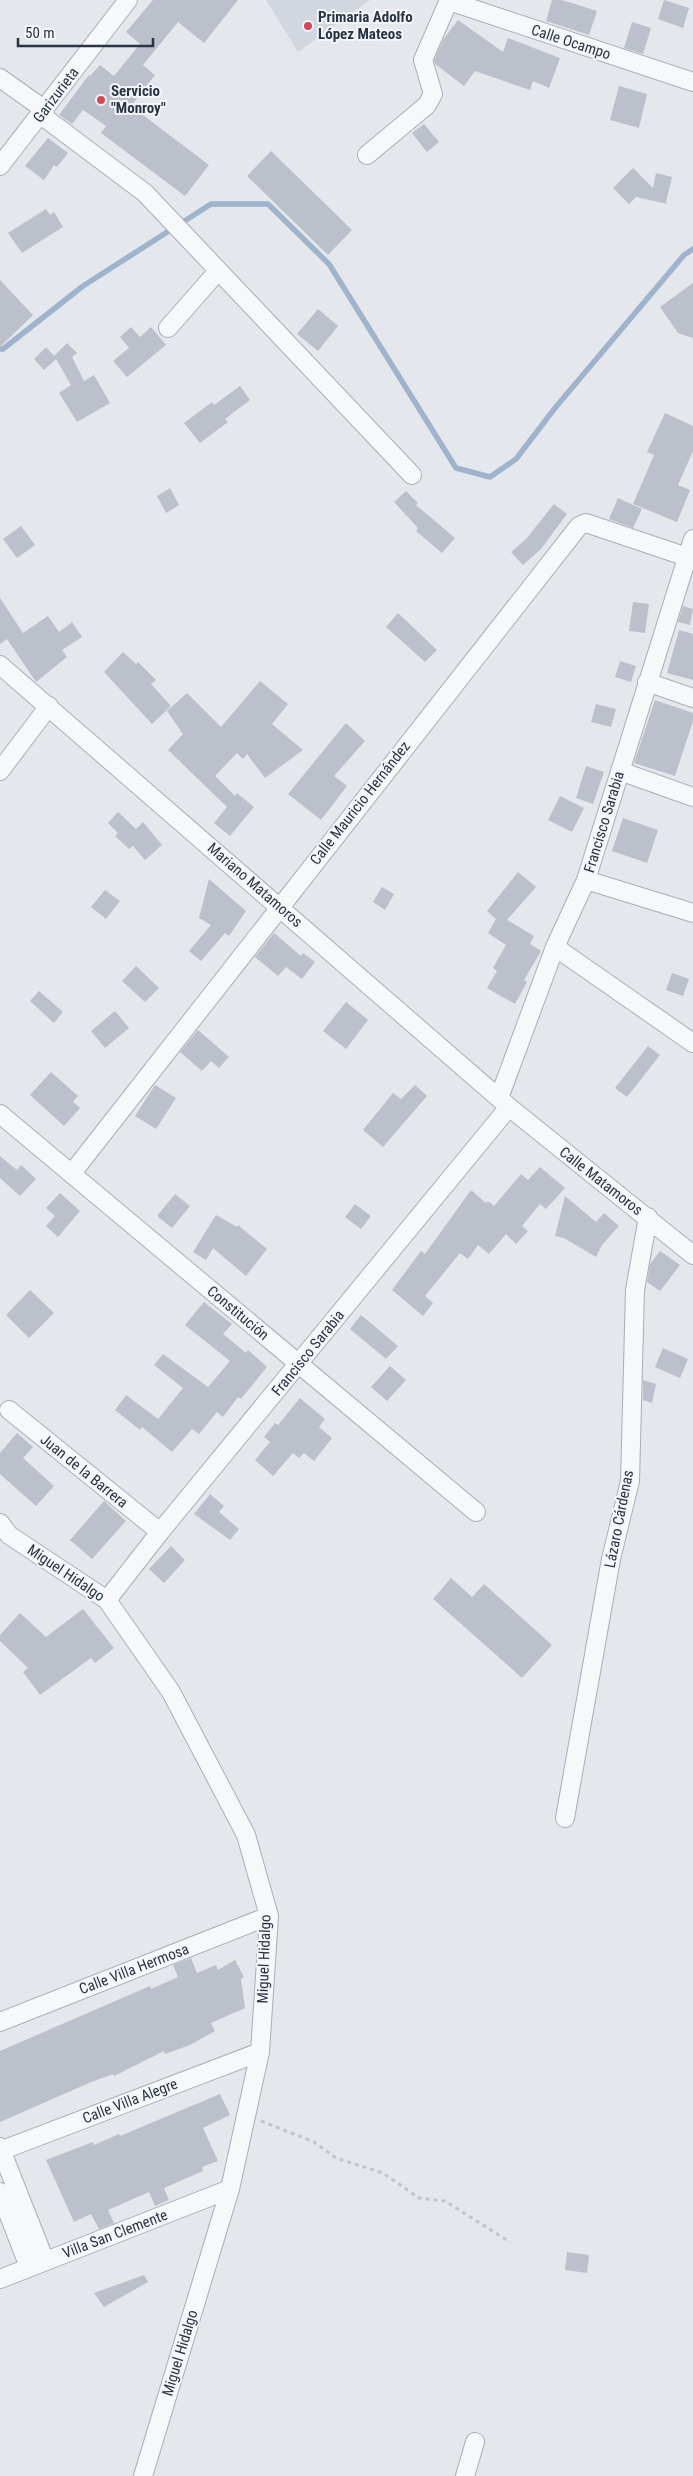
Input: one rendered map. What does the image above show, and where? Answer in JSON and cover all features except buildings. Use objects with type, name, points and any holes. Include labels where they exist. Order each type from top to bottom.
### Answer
[{"type":"street","name":"Garizurieta","points":[[0,166],[128,0]]},
{"type":"street","points":[[367,155],[427,105],[433,94],[423,60],[449,1]]},
{"type":"street","name":"Calle Ocampo","points":[[449,1],[693,82]]},
{"type":"street","points":[[0,78],[145,193],[412,476]]},
{"type":"street","points":[[168,328],[218,271]]},
{"type":"street","name":"Calle Mauricio Hernández","points":[[72,1172],[579,526],[586,523],[690,558]]},
{"type":"street","name":"Francisco Sarabia","points":[[107,1600],[160,1532],[299,1364],[504,1103],[555,947],[586,880],[647,682],[690,558],[693,539]]},
{"type":"street","name":"Mariano Matamoros","points":[[0,665],[504,1103]]},
{"type":"street","points":[[647,682],[693,698]]},
{"type":"street","points":[[0,771],[49,706]]},
{"type":"street","points":[[620,771],[693,796]]},
{"type":"street","points":[[586,880],[693,913]]},
{"type":"street","points":[[555,947],[693,1043]]},
{"type":"street","name":"Calle Matamoros","points":[[504,1103],[648,1217],[693,1256]]},
{"type":"street","name":"Constitución","points":[[0,1114],[72,1172],[476,1512]]},
{"type":"street","name":"Lázaro Cárdenas","points":[[565,1818],[611,1559],[630,1481],[635,1290],[648,1217]]},
{"type":"street","name":"Juan de la Barrera","points":[[9,1410],[160,1532]]},
{"type":"street","name":"Miguel Hidalgo","points":[[0,1523],[10,1535],[107,1600],[170,1692],[246,1835],[269,1916],[260,2052],[230,2189],[143,2476]]},
{"type":"street","name":"Calle Villa Hermosa","points":[[0,2022],[269,1916]]},
{"type":"street","name":"Calle Villa Alegre","points":[[0,2149],[260,2052]]},
{"type":"street","points":[[0,2149],[37,2264]]},
{"type":"street","name":"Villa San Clemente","points":[[0,2279],[230,2189]]},
{"type":"street","points":[[0,2192],[37,2264]]},
{"type":"street","points":[[465,2476],[474,2442]]},
{"type":"path","points":[[246,2115],[314,2142],[336,2158],[382,2173],[419,2198],[445,2201],[510,2242]]},
{"type":"shaded area","name":"Primaria Adolfo López Mateos","points":[[266,0],[370,0],[298,52]]},
{"type":"waterway","points":[[0,349],[3,349],[83,286],[211,204],[268,204],[329,264],[456,468],[490,477],[516,459],[555,408],[684,255],[693,249]]},
{"type":"place","name":"Primaria Adolfo López Mateos","points":[[308,26]]},
{"type":"place","name":"Servicio \"Monroy\"","points":[[101,100]]}]
